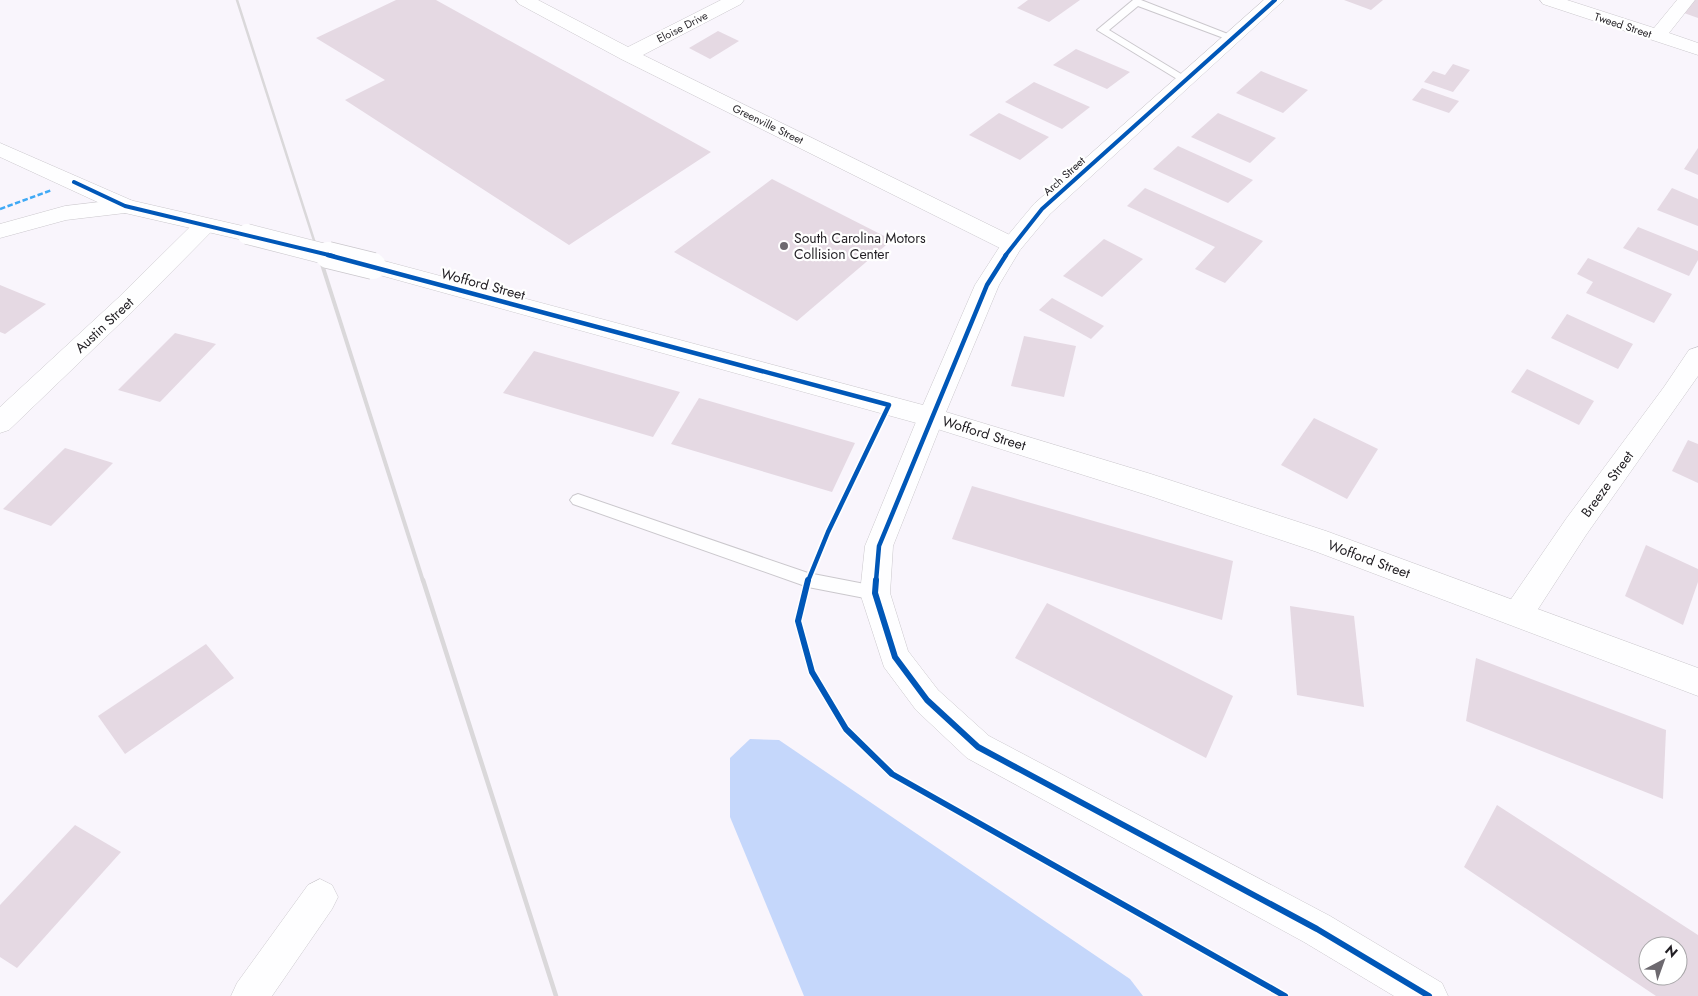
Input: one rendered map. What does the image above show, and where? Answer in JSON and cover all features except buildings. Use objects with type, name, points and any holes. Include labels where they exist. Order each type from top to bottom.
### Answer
[{"type":"street","name":"Greenville Street","points":[[525,0],[628,55],[1012,245]]},
{"type":"street","name":"Eloise Drive","points":[[628,55],[735,0]]},
{"type":"street","name":"Arch Street","points":[[875,593],[879,546],[987,285],[1012,245],[1042,209],[1276,0]]},
{"type":"street","name":"Tweed Street","points":[[1549,0],[1698,49]]},
{"type":"street","points":[[1657,36],[1686,0]]},
{"type":"street","name":"Wofford Street","points":[[0,149],[125,206],[373,266],[932,417],[1326,543],[1698,682]]},
{"type":"street","points":[[0,231],[65,213],[125,206]]},
{"type":"street","name":"Austin Street","points":[[0,422],[126,304],[205,225]]},
{"type":"street","name":"Breeze Street","points":[[1518,614],[1576,527],[1673,394],[1698,356]]},
{"type":"street","points":[[875,593],[895,657],[926,700],[978,747],[1317,929],[1429,996]]},
{"type":"street","points":[[250,996],[320,897]]},
{"type":"lane","points":[[1186,80],[1102,30],[1136,2],[1233,38]]},
{"type":"lane","points":[[578,500],[808,580],[875,593]]},
{"type":"water","points":[[750,739],[779,740],[1130,979],[1143,996],[804,996],[730,817],[730,758]]},
{"type":"railway","points":[[237,0],[319,256]]},
{"type":"railway","points":[[319,255],[423,581]]},
{"type":"railway","points":[[423,580],[556,996]]},
{"type":"marked path","points":[[0,209],[52,190]]},
{"type":"cycle path","points":[[1275,0],[1042,209],[1012,245],[987,285],[879,546],[875,593],[895,657],[927,700],[978,747],[1317,929],[1429,996]]},
{"type":"cycle path","points":[[74,182],[125,206],[373,266],[889,405],[828,532],[808,580],[798,621],[812,672],[846,729],[892,774],[1285,996]]},
{"type":"place","name":"South Carolina Motors Collision Center","points":[[784,246]]}]
